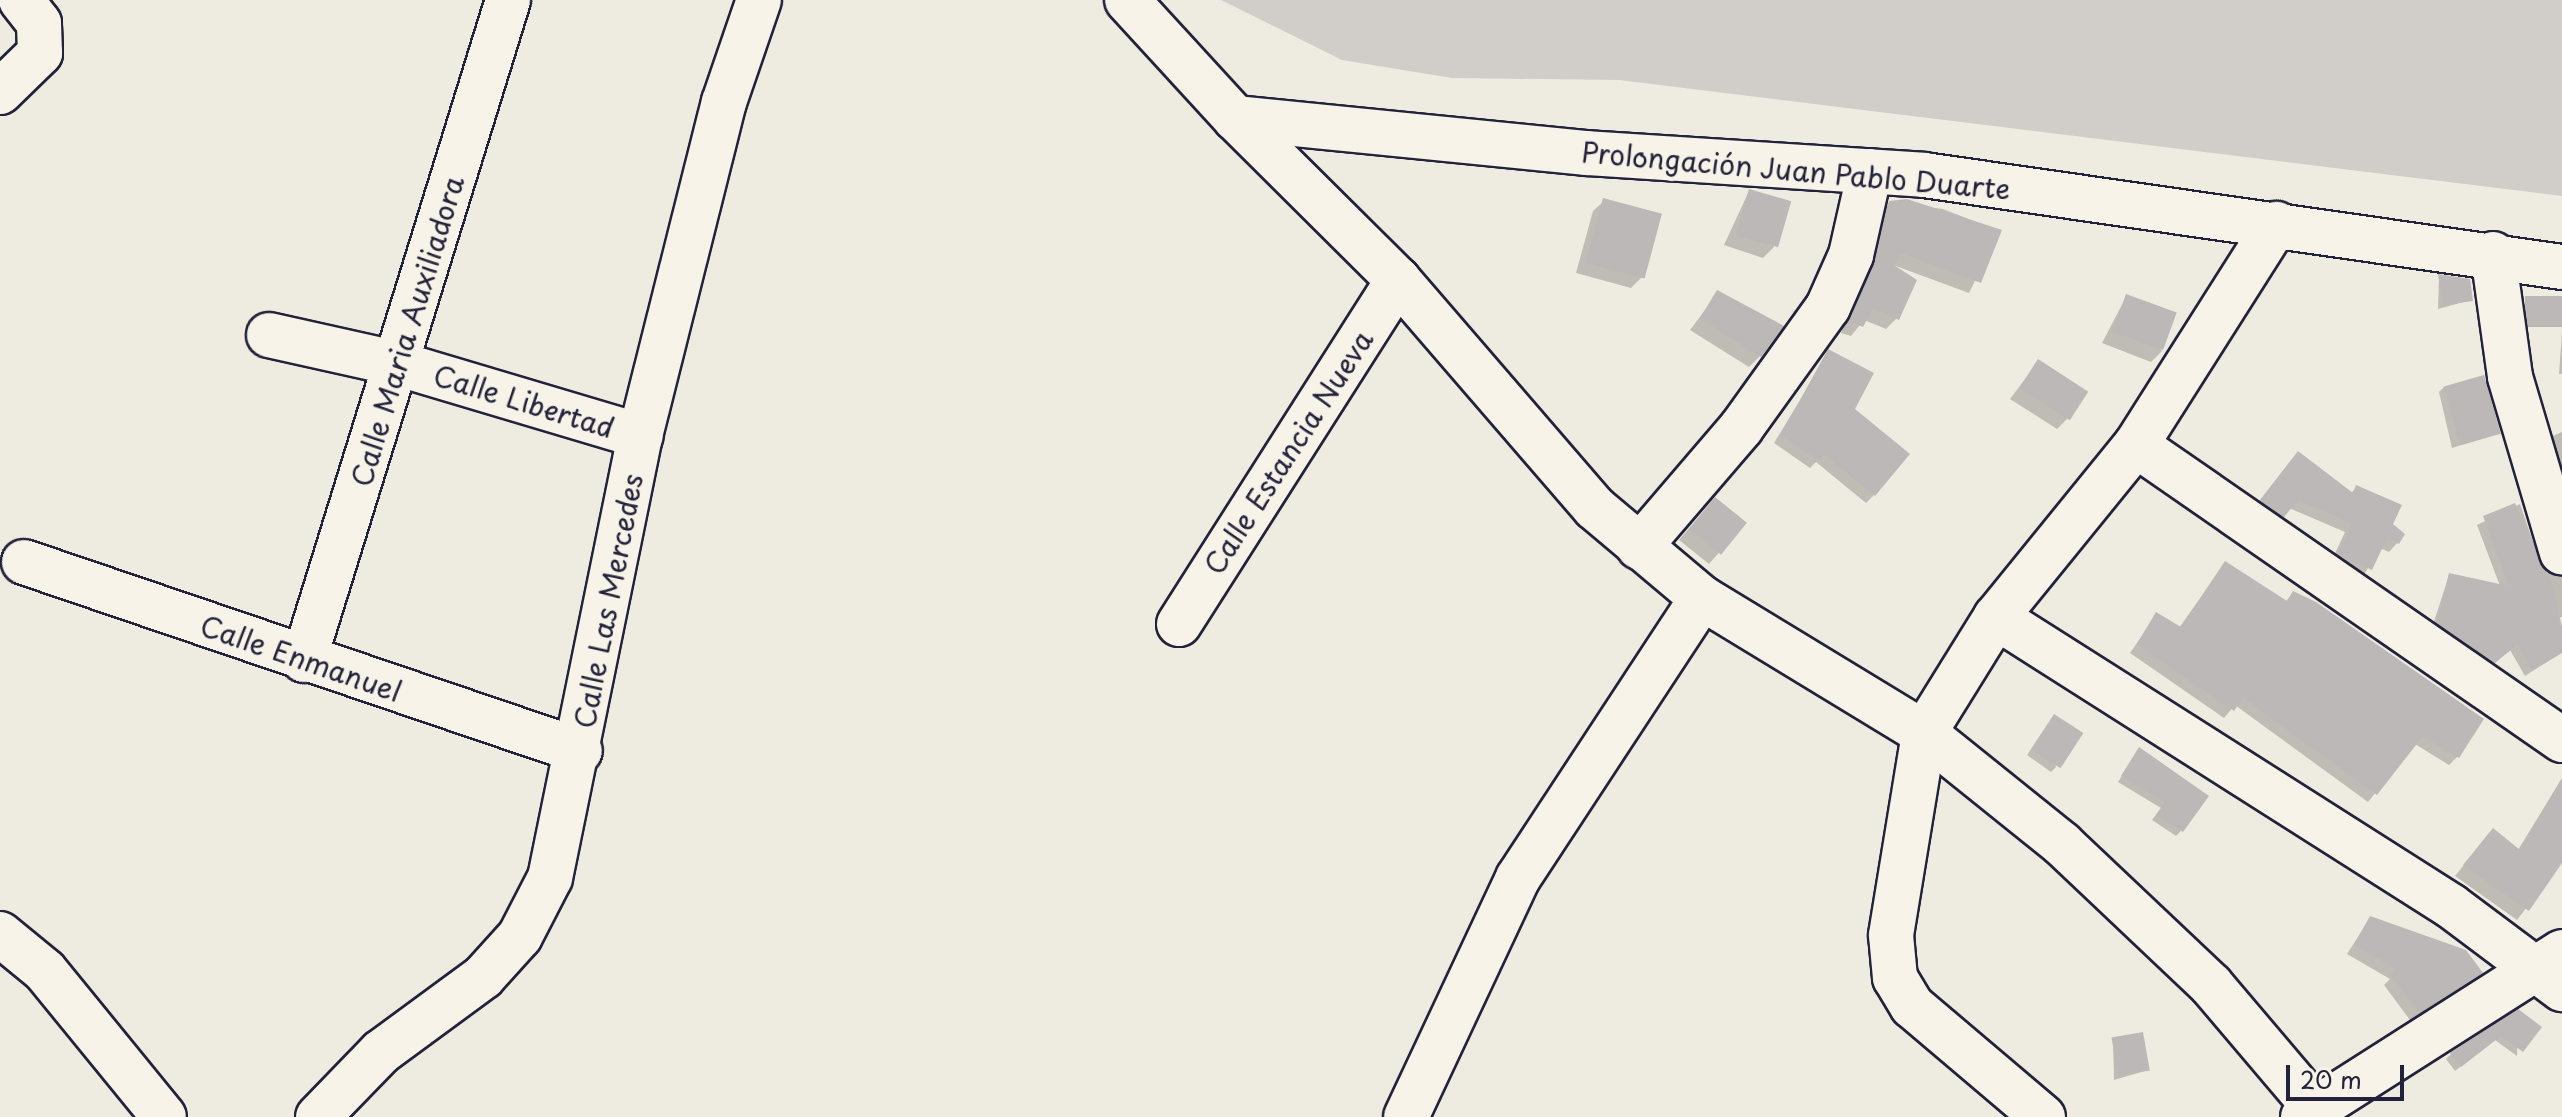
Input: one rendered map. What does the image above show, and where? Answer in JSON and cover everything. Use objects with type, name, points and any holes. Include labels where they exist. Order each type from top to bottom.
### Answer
[{"type":"street","points":[[0,92],[40,53],[39,23],[21,0]]},
{"type":"street","name":"Calle Maria Auxiliadora","points":[[304,660],[399,364],[508,0]]},
{"type":"street","name":"Calle Las Mercedes","points":[[318,1117],[381,1052],[483,977],[520,936],[550,878],[580,751],[640,436],[724,102],[759,0]]},
{"type":"street","points":[[1127,0],[1235,118],[1398,280],[1595,508],[1702,598],[1924,733],[2062,844],[2211,985],[2309,1113],[2553,971],[1996,617]]},
{"type":"street","name":"Prolongación Juan Pablo Duarte","points":[[1235,118],[1587,153],[1870,171],[2493,254],[2562,267]]},
{"type":"street","points":[[1639,547],[1741,428],[1828,307],[1851,255],[1870,171]]},
{"type":"street","points":[[2043,1117],[1912,1006],[1895,978],[1891,935],[1924,733],[1996,617],[2136,445],[2276,224]]},
{"type":"street","points":[[2493,254],[2507,363],[2562,552]]},
{"type":"street","name":"Calle Estancia Nueva","points":[[1179,624],[1398,280]]},
{"type":"street","name":"Calle Libertad","points":[[269,335],[399,364],[640,436]]},
{"type":"street","points":[[2136,445],[2562,740]]},
{"type":"street","name":"Calle Enmanuel","points":[[24,562],[304,660],[580,751]]},
{"type":"street","points":[[1406,1117],[1518,878],[1702,598]]},
{"type":"street","points":[[0,934],[45,971],[164,1117]]},
{"type":"shaded area","points":[[1221,0],[2562,0],[2562,196],[1619,80],[1452,78],[1342,60]]},
{"type":"building","points":[[1749,189],[1791,201],[1778,247],[1736,235]]},
{"type":"building","points":[[1603,198],[1662,214],[1645,279],[1586,263]]},
{"type":"building","points":[[1907,199],[2002,230],[1981,283],[1901,253],[1894,265],[1917,280],[1899,320],[1873,308],[1863,327],[1851,322],[1889,201]]},
{"type":"building","points":[[2438,274],[2470,279],[2473,301],[2443,305]]},
{"type":"building","points":[[1717,290],[1784,326],[1761,357],[1700,318]]},
{"type":"building","points":[[2126,294],[2177,312],[2163,350],[2112,332]]},
{"type":"building","points":[[2525,296],[2562,296],[2562,327],[2525,327]]},
{"type":"building","points":[[1828,349],[1874,373],[1855,409],[1910,454],[1875,496],[1824,454],[1819,461],[1781,435]]},
{"type":"building","points":[[2038,359],[2088,392],[2070,420],[2019,388]]},
{"type":"building","points":[[2484,375],[2501,434],[2460,445],[2444,387]]},
{"type":"building","points":[[2298,451],[2353,493],[2356,485],[2402,505],[2393,524],[2405,534],[2399,544],[2387,538],[2372,570],[2338,554],[2352,523],[2298,500],[2284,517],[2260,500]]},
{"type":"building","points":[[1715,497],[1747,523],[1721,555],[1689,529]]},
{"type":"building","points":[[2515,503],[2552,585],[2562,627],[2562,653],[2532,671],[2518,644],[2495,663],[2437,623],[2449,573],[2509,586],[2483,516]]},
{"type":"building","points":[[2225,561],[2287,601],[2293,591],[2316,602],[2484,719],[2459,758],[2423,736],[2377,795],[2243,697],[2234,711],[2137,644],[2156,612],[2181,627]]},
{"type":"building","points":[[2054,714],[2083,733],[2060,768],[2031,749]]},
{"type":"building","points":[[2139,747],[2209,796],[2183,832],[2156,815],[2165,802],[2121,776]]},
{"type":"building","points":[[2562,778],[2562,863],[2529,911],[2463,865],[2493,828],[2520,850]]},
{"type":"building","points":[[2370,916],[2466,950],[2483,973],[2420,1013],[2391,975],[2397,969],[2354,945]]},
{"type":"building","points":[[2518,1009],[2542,1027],[2523,1052],[2501,1036],[2461,1067],[2450,1053]]},
{"type":"building","points":[[2143,1032],[2150,1070],[2118,1076],[2111,1038]]}]
